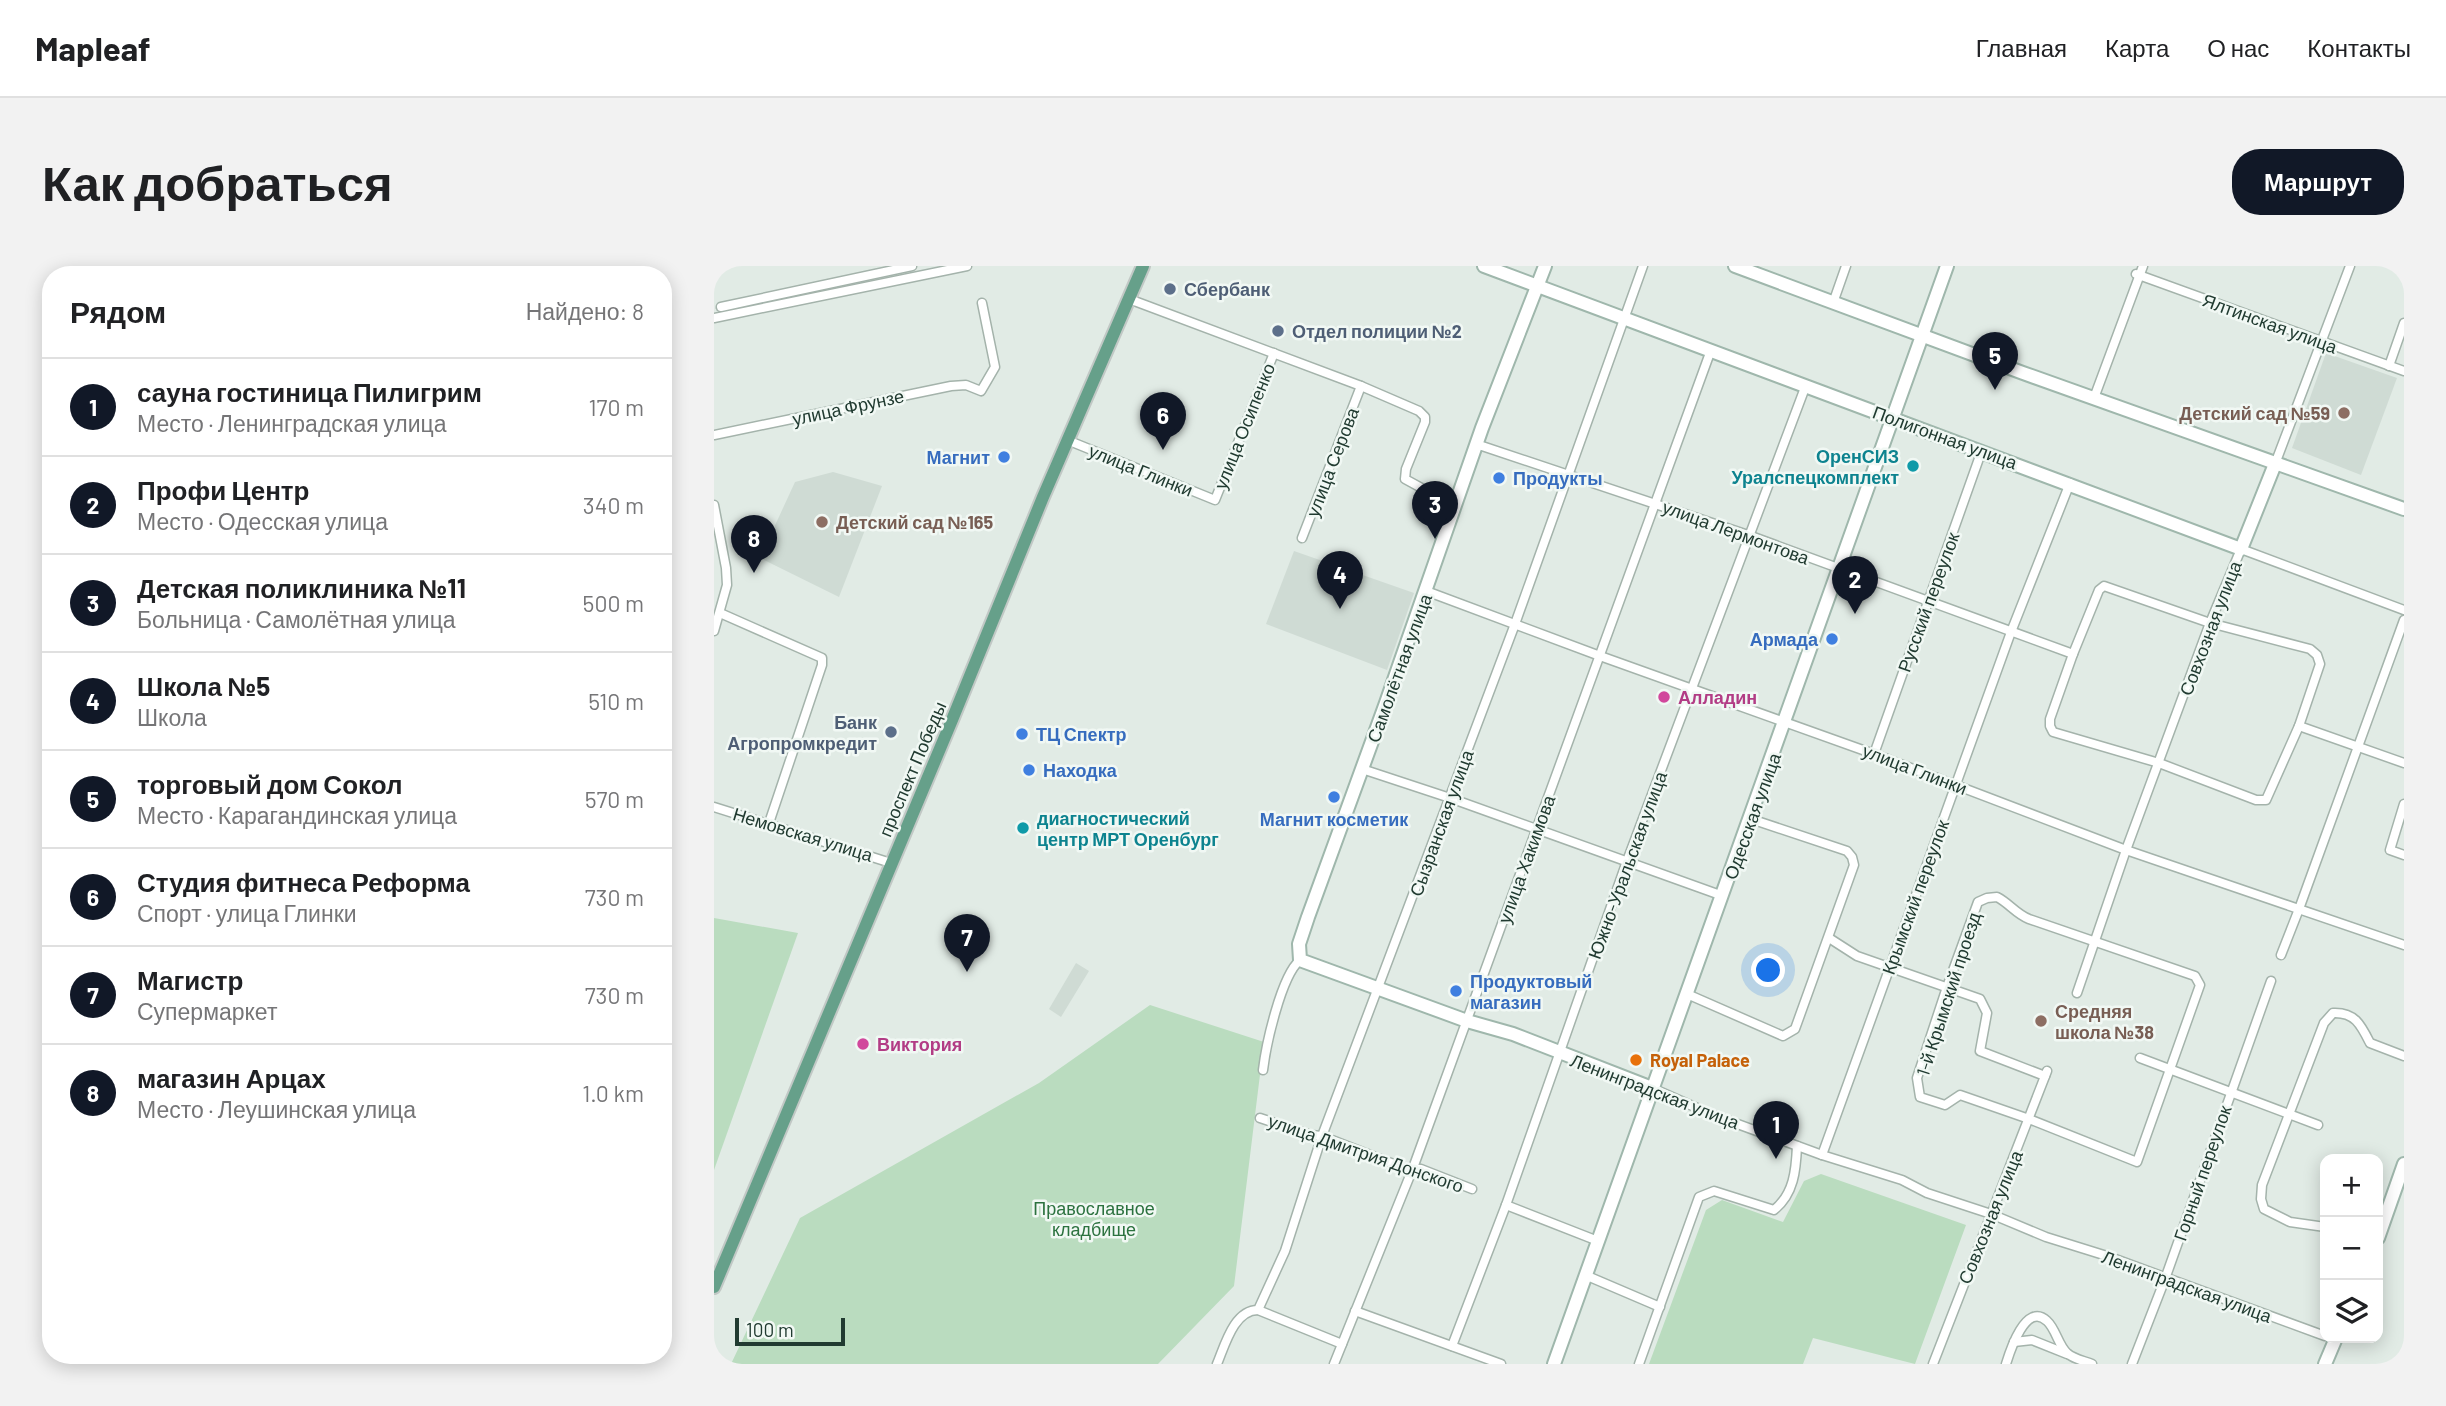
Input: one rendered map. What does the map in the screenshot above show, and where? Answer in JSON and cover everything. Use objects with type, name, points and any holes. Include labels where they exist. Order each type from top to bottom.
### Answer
[{"type":"main road","name":"проспект Победы","points":[[714,1287],[1067,440],[1143,266]]},
{"type":"street","points":[[721,307],[912,266]]},
{"type":"street","points":[[714,318],[967,266]]},
{"type":"street","name":"Полигонная улица","points":[[1484,266],[2404,610]]},
{"type":"street","name":"Самолётная улица","points":[[1263,1070],[1266,1041],[1291,970],[1300,960],[1299,944],[1476,444],[1545,266]]},
{"type":"street","name":"Сызранская улица","points":[[1217,1364],[1226,1340],[1240,1316],[1248,1310],[1258,1310],[1285,1251],[1322,1136],[1515,624],[1643,266]]},
{"type":"street","points":[[1833,303],[1846,266]]},
{"type":"street","name":"Одесская улица","points":[[1554,1364],[1947,266]]},
{"type":"street","name":"Совхозная улица","points":[[2077,993],[2126,850],[2210,623],[2275,464],[2350,266]]},
{"type":"street","points":[[1741,267],[1923,336],[2404,509]]},
{"type":"street","points":[[2094,398],[2139,271]]},
{"type":"street","name":"Ялтинская улица","points":[[2139,271],[2320,342],[2404,371]]},
{"type":"street","points":[[1129,299],[1361,386],[1419,411],[1425,417],[1424,429],[1406,469],[1405,479],[1457,502]]},
{"type":"street","name":"улица Фрунзе","points":[[714,435],[951,386],[966,385],[981,391],[995,367],[982,303]]},
{"type":"street","points":[[2389,366],[2404,323]]},
{"type":"street","name":"улица Хакимова","points":[[1334,1364],[1413,1168],[1711,350]]},
{"type":"street","name":"улица Осипенко","points":[[1215,500],[1274,353]]},
{"type":"street","name":"Южно-Уральская улица","points":[[1452,1346],[1506,1205],[1627,862],[1806,385]]},
{"type":"street","name":"улица Серова","points":[[1302,538],[1361,386]]},
{"type":"street","name":"улица Глинки","points":[[1067,440],[1215,500]]},
{"type":"street","name":"улица Лермонтова","points":[[1476,444],[1656,503],[2073,654]]},
{"type":"street","name":"Русский переулок","points":[[1874,754],[1982,450]]},
{"type":"street","name":"Крымский переулок","points":[[1822,1155],[2011,632],[2070,483]]},
{"type":"street","points":[[714,505],[724,552],[727,585],[714,631]]},
{"type":"street","points":[[714,554],[724,552]]},
{"type":"street","points":[[2104,586],[2210,623],[2310,649],[2317,655],[2320,664],[2299,726],[2266,800],[2256,800],[2159,762],[2053,732],[2050,719],[2073,654],[2099,590],[2104,586]]},
{"type":"street","name":"улица Глинки","points":[[1426,591],[1786,721],[2126,850],[2404,945]]},
{"type":"street","points":[[720,613],[822,658],[822,665],[769,823]]},
{"type":"street","points":[[2281,955],[2404,620]]},
{"type":"street","points":[[2299,726],[2404,763]]},
{"type":"street","points":[[1362,769],[1723,895]]},
{"type":"street","points":[[2404,804],[2390,850],[2404,855]]},
{"type":"street","name":"Немовская улица","points":[[714,807],[891,863]]},
{"type":"street","points":[[1687,994],[1783,1035],[1790,1033],[1798,1025],[1854,865],[1847,851],[1751,819]]},
{"type":"street","name":"1-й Крымский проезд","points":[[2029,1119],[1960,1095],[1945,1105],[1920,1097],[1917,1077],[1947,987],[1978,902],[1987,898],[1997,897],[2007,902],[2020,916],[2195,976],[2200,985],[2171,1070]]},
{"type":"street","points":[[1829,938],[1857,956],[1947,987]]},
{"type":"street","name":"Ленинградская улица","points":[[1300,960],[1467,1021],[1513,1034],[1652,1088],[1698,1110],[1822,1155],[1902,1180],[1927,1193],[1991,1214],[2046,1237],[2107,1256],[2320,1334]]},
{"type":"street","name":"Горный переулок","points":[[2132,1364],[2271,981]]},
{"type":"street","name":"Совхозная улица","points":[[1933,1364],[2046,1073],[1980,1051],[1987,1013],[1980,999],[1947,987]]},
{"type":"street","points":[[2320,1226],[2290,1222],[2264,1209],[2262,1185],[2324,1023],[2333,1013],[2353,1016],[2361,1023],[2370,1043],[2404,1056]]},
{"type":"street","points":[[2140,1058],[2318,1125]]},
{"type":"street","points":[[2029,1119],[2137,1162],[2171,1070]]},
{"type":"street","name":"улица Дмитрия Донского","points":[[1260,1118],[1311,1135],[1322,1136],[1472,1189]]},
{"type":"street","points":[[1639,1364],[1699,1197],[1714,1191],[1774,1210],[1790,1192],[1797,1146]]},
{"type":"street","points":[[2383,1224],[2404,1164]]},
{"type":"street","points":[[1506,1205],[1598,1241]]},
{"type":"street","points":[[1585,1275],[1660,1307]]},
{"type":"street","points":[[1258,1310],[1342,1344]]},
{"type":"street","points":[[1355,1311],[1501,1364]]},
{"type":"street","points":[[2006,1364],[2023,1324],[2032,1317],[2048,1321],[2067,1354]]},
{"type":"street","points":[[2014,1342],[2032,1340],[2092,1364]]},
{"type":"street","points":[[2325,1364],[2330,1343]]},
{"type":"shaded area","name":"Детский сад №59","points":[[2326,353],[2397,378],[2361,475],[2292,448]]},
{"type":"shaded area","name":"Детский сад №165","points":[[833,472],[882,486],[839,597],[760,558],[795,482]]},
{"type":"shaded area","points":[[1294,551],[1414,593],[1387,670],[1266,624]]},
{"type":"shaded area","points":[[1076,963],[1089,971],[1061,1017],[1049,1009]]},
{"type":"green space","points":[[714,918],[798,933],[714,1170]]},
{"type":"green space","name":"Православное кладбище","points":[[1150,1005],[1264,1042],[1234,1286],[1158,1364],[731,1364],[800,1218],[1039,1083]]},
{"type":"green space","points":[[1821,1174],[1966,1225],[1915,1364],[1813,1338],[1803,1364],[1649,1364],[1706,1210],[1722,1200],[1783,1222],[1804,1181]]},
{"type":"place","name":"Сбербанк","points":[[1170,289]]},
{"type":"place","name":"Отдел полиции №2","points":[[1278,331]]},
{"type":"place","name":"торговый дом Сокол","points":[[1995,390]]},
{"type":"place","name":"Детский сад №59","points":[[2344,413]]},
{"type":"place","name":"Студия фитнеса Реформа","points":[[1163,450]]},
{"type":"place","name":"Магнит","points":[[1004,457]]},
{"type":"place","name":"ОренСИЗ Уралспецкомплект","points":[[1913,466]]},
{"type":"place","name":"Продукты","points":[[1499,478]]},
{"type":"place","name":"Детский сад №165","points":[[822,522]]},
{"type":"place","name":"Детская поликлиника №11","points":[[1435,539]]},
{"type":"place","name":"магазин Арцах","points":[[754,573]]},
{"type":"place","name":"Школа №5","points":[[1340,609]]},
{"type":"place","name":"Профи Центр","points":[[1855,614]]},
{"type":"place","name":"Армада","points":[[1832,639]]},
{"type":"place","name":"Алладин","points":[[1664,697]]},
{"type":"place","name":"Банк Агропромкредит","points":[[891,732]]},
{"type":"place","name":"ТЦ Спектр","points":[[1022,734]]},
{"type":"place","name":"Находка","points":[[1029,770]]},
{"type":"place","name":"Магнит косметик","points":[[1334,797]]},
{"type":"place","name":"диагностический центр МРТ Оренбург","points":[[1023,828]]},
{"type":"place","name":"Магистр","points":[[967,972]]},
{"type":"place","name":"Продуктовый магазин","points":[[1456,991]]},
{"type":"place","name":"Средняя школа №38","points":[[2041,1021]]},
{"type":"place","name":"Виктория","points":[[863,1044]]},
{"type":"place","name":"Royal Palace","points":[[1636,1060]]},
{"type":"place","name":"сауна гостиница Пилигрим","points":[[1776,1159]]}]
